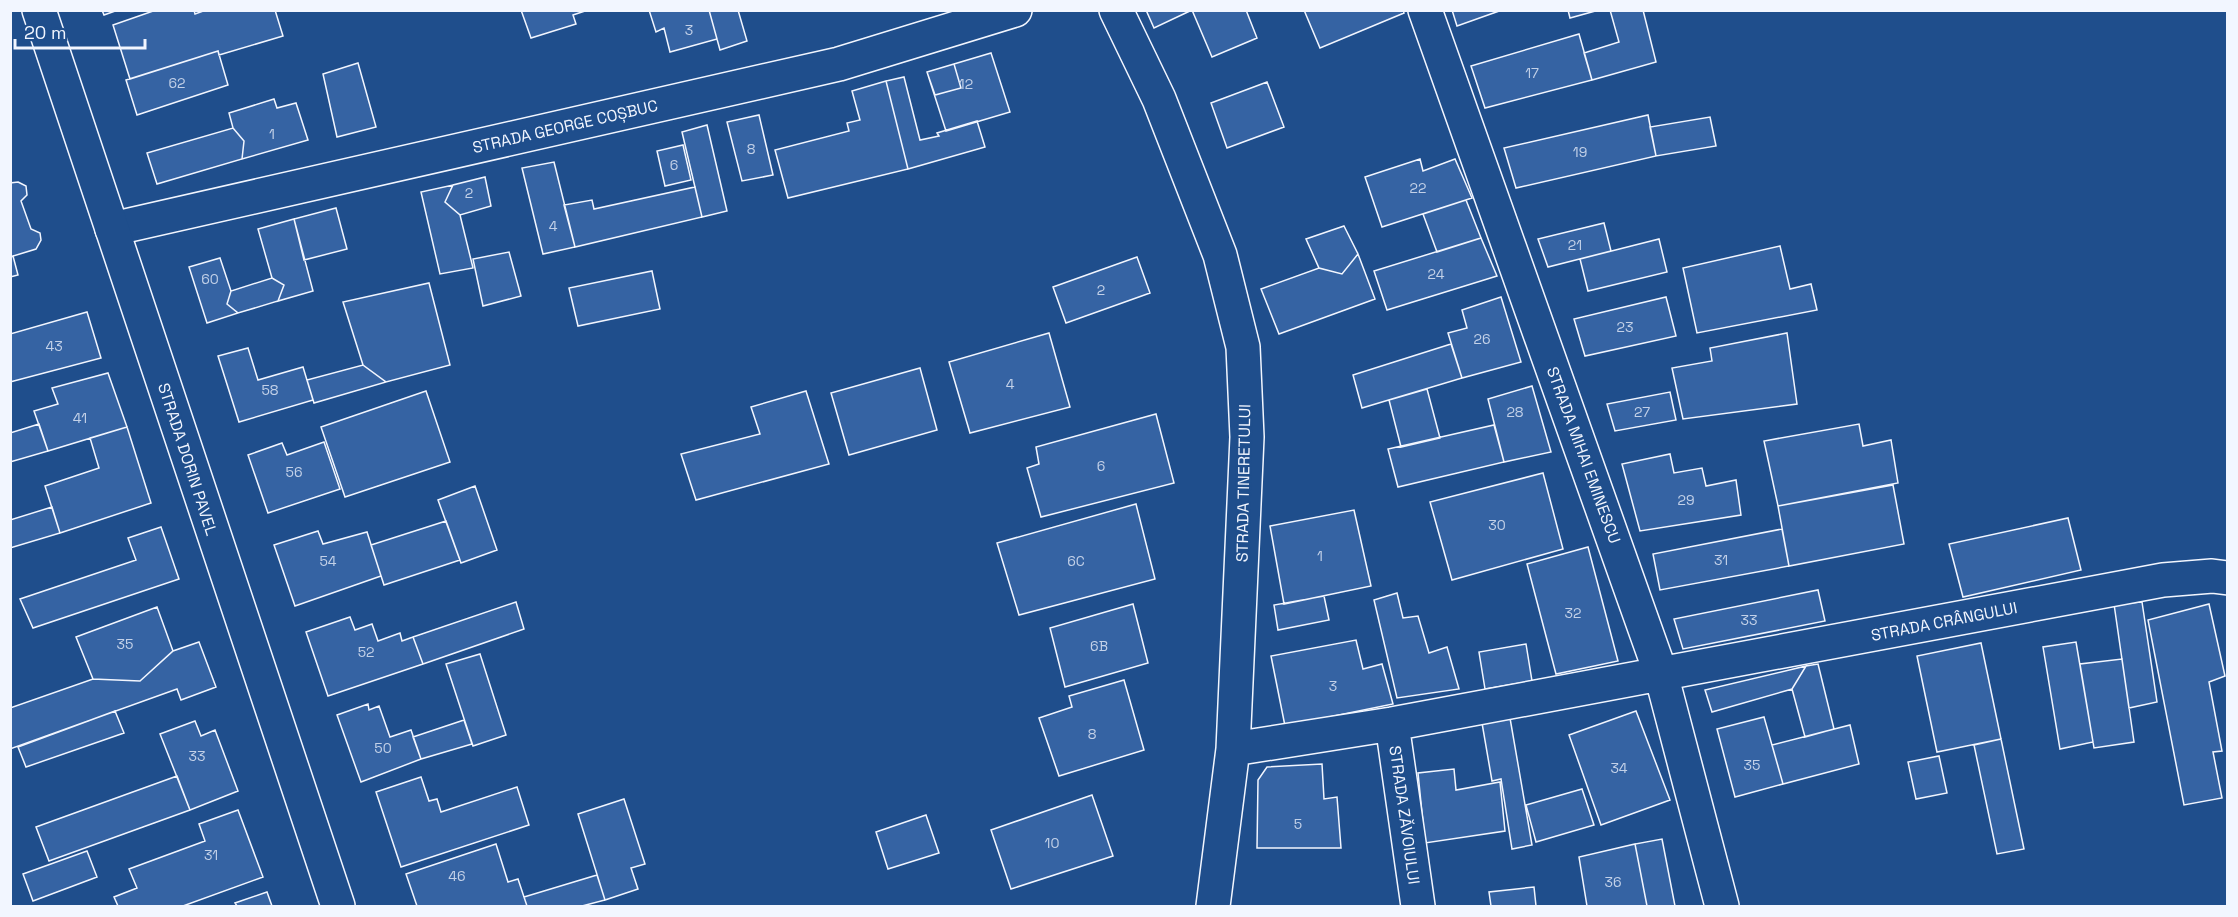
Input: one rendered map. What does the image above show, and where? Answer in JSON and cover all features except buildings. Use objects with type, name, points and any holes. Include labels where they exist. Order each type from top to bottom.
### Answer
[{"type":"street","name":"STRADA DORIN PAVEL","points":[[39,10],[338,906]]},
{"type":"street","name":"STRADA GEORGE COȘBUC","points":[[112,229],[839,64],[1015,10]]},
{"type":"street","name":"STRADA TINERETULUI","points":[[1116,10],[1159,99],[1220,255],[1243,347],[1247,438],[1233,749],[1213,906]]},
{"type":"street","name":"STRADA MIHAI EMINESCU","points":[[1425,10],[1661,674],[1722,906]]},
{"type":"street","name":"STRADA CRÂNGULUI","points":[[1233,749],[1392,724],[2163,580],[2212,576],[2228,578]]},
{"type":"street","name":"STRADA ZĂVOIULUI","points":[[1392,724],[1418,906]]}]
